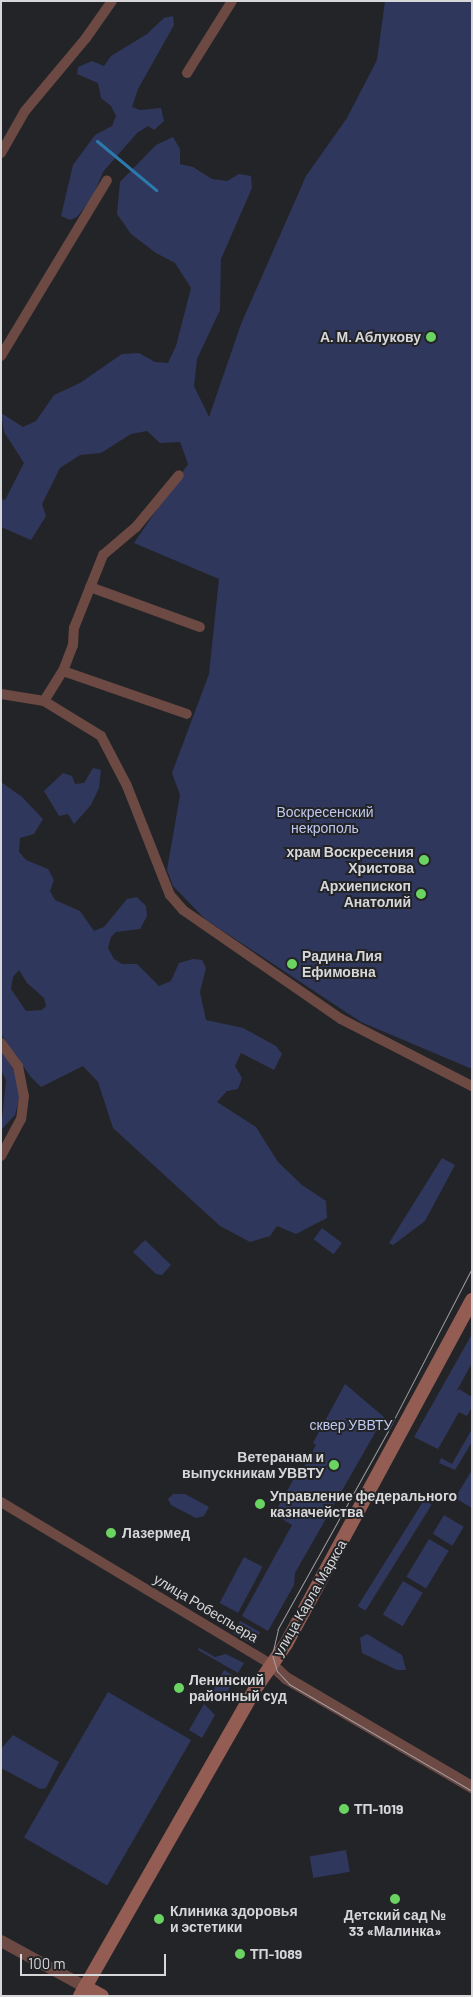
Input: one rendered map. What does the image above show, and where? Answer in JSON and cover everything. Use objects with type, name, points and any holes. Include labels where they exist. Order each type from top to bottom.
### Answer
[{"type":"main road","name":"улица Карла Маркса","points":[[83,1991],[339,1548],[472,1300]]},
{"type":"main road","points":[[83,1991],[102,1996]]},
{"type":"street","points":[[1,153],[25,111],[86,38],[112,1]]},
{"type":"street","points":[[187,73],[232,1]]},
{"type":"street","points":[[1,356],[107,180]]},
{"type":"street","points":[[44,700],[63,671],[73,645],[74,628],[103,555],[136,527],[179,475]]},
{"type":"street","points":[[90,587],[200,627]]},
{"type":"street","points":[[63,671],[187,714]]},
{"type":"street","points":[[1,694],[44,700],[101,736],[127,786],[170,895],[183,910],[341,1019],[472,1086]]},
{"type":"street","points":[[1,1043],[18,1066],[24,1096],[21,1119],[1,1156]]},
{"type":"street","name":"улица Робеспьера","points":[[1,1502],[272,1665],[286,1678],[472,1787]]},
{"type":"street","points":[[1,1940],[83,1991]]},
{"type":"green space","name":"Воскресенский некрополь","points":[[385,1],[472,1],[472,1069],[361,1022],[205,919],[173,886],[167,870],[180,795],[172,773],[209,674],[219,579],[134,543],[188,464],[180,442],[160,443],[147,431],[131,434],[101,453],[80,455],[60,468],[42,504],[46,516],[31,540],[1,527],[1,499],[5,500],[24,463],[4,432],[1,413],[23,427],[36,421],[54,395],[80,383],[122,354],[139,353],[155,362],[168,363],[176,346],[191,288],[175,263],[156,253],[131,234],[117,214],[120,182],[156,145],[173,137],[180,149],[180,164],[193,167],[212,179],[227,181],[239,174],[251,176],[252,188],[221,259],[220,310],[197,359],[194,386],[209,417],[241,324],[306,176],[347,118],[377,60]]},
{"type":"green space","points":[[173,16],[174,25],[138,89],[132,107],[140,110],[161,108],[164,121],[154,130],[148,126],[137,133],[103,172],[92,198],[77,217],[70,220],[61,216],[73,165],[95,135],[112,126],[116,116],[111,106],[101,98],[98,83],[77,74],[78,67],[92,61],[104,66],[111,56],[147,34],[164,18]]},
{"type":"green space","points":[[93,768],[101,770],[99,788],[91,805],[74,824],[68,814],[59,816],[44,791],[63,773],[72,776],[75,784],[84,783]]},
{"type":"green space","points":[[1,782],[22,797],[43,819],[34,834],[20,838],[19,852],[26,860],[48,869],[54,880],[50,891],[55,900],[80,911],[94,931],[104,927],[127,899],[137,897],[146,906],[147,916],[140,929],[116,932],[111,937],[108,948],[114,959],[122,964],[137,964],[159,986],[171,981],[179,963],[193,959],[202,960],[206,968],[200,992],[206,1020],[243,1028],[276,1046],[282,1054],[274,1070],[241,1053],[235,1066],[242,1078],[238,1089],[227,1091],[217,1102],[256,1127],[278,1162],[302,1185],[326,1201],[327,1218],[296,1234],[277,1226],[270,1236],[250,1242],[220,1226],[113,1128],[98,1082],[83,1066],[41,1087],[30,1076],[1,1034]],"holes":[[[19,970],[27,983],[44,998],[46,1006],[42,1010],[26,1011],[11,989],[13,977]]]},
{"type":"green space","points":[[1,1047],[19,1080],[19,1099],[15,1115],[1,1130],[6,1080],[1,1071]]},
{"type":"green space","points":[[442,1158],[455,1165],[425,1221],[393,1245],[389,1243]]},
{"type":"green space","points":[[322,1228],[342,1243],[334,1254],[314,1239]]},
{"type":"green space","points":[[145,1240],[171,1265],[162,1275],[156,1274],[133,1252]]},
{"type":"green space","points":[[472,1334],[472,1363],[456,1392],[459,1389],[472,1397],[472,1407],[467,1416],[459,1412],[438,1449],[414,1437]]},
{"type":"green space","name":"сквер УВВТУ","points":[[345,1384],[384,1417],[295,1573],[294,1585],[268,1631],[242,1616],[292,1525],[274,1514],[301,1466],[304,1467],[316,1445],[313,1443]]},
{"type":"green space","points":[[472,1429],[472,1442],[455,1470],[439,1463],[441,1458],[452,1464]]},
{"type":"green space","points":[[472,1470],[472,1508],[455,1498]]},
{"type":"green space","points":[[173,1494],[185,1494],[209,1507],[204,1516],[196,1518],[171,1505],[168,1499]]},
{"type":"green space","points":[[424,1500],[432,1505],[365,1611],[358,1606]]},
{"type":"green space","points":[[444,1515],[464,1527],[452,1546],[433,1534]]},
{"type":"green space","points":[[429,1539],[449,1551],[426,1589],[406,1577]]},
{"type":"green space","points":[[244,1557],[263,1567],[238,1613],[220,1603]]},
{"type":"green space","points":[[403,1581],[423,1593],[403,1626],[383,1614]]},
{"type":"green space","points":[[240,1621],[260,1632],[253,1644],[233,1633]]},
{"type":"green space","points":[[367,1634],[402,1655],[406,1670],[397,1670],[362,1653],[360,1638]]},
{"type":"green space","points":[[199,1648],[215,1657],[226,1654],[244,1663],[238,1673],[198,1650]]},
{"type":"green space","points":[[224,1670],[236,1677],[222,1701],[209,1698]]},
{"type":"green space","points":[[108,1692],[191,1740],[107,1885],[24,1837]]},
{"type":"green space","points":[[204,1704],[215,1715],[202,1738],[189,1730]]},
{"type":"green space","points":[[13,1735],[59,1762],[46,1788],[40,1789],[1,1768],[1,1749]]},
{"type":"green space","points":[[346,1850],[350,1872],[313,1878],[310,1856]]},
{"type":"waterway","points":[[97,141],[156,190]]},
{"type":"tram line","points":[[472,1268],[388,1431],[278,1629],[272,1654],[277,1671],[289,1684],[472,1791]]},
{"type":"place","name":"А. М. Аблукову","points":[[431,337]]},
{"type":"place","name":"храм Воскресения Христова","points":[[424,860]]},
{"type":"place","name":"Архиепископ Анатолий","points":[[421,894]]},
{"type":"place","name":"Радина Лия Ефимовна","points":[[292,964]]},
{"type":"place","name":"Ветеранам и выпускникам УВВТУ","points":[[334,1465]]},
{"type":"place","name":"Управление федерального казначейства","points":[[260,1504]]},
{"type":"place","name":"Лазермед","points":[[111,1533]]},
{"type":"place","name":"Ленинский районный суд","points":[[179,1688]]},
{"type":"place","name":"ТП-1019","points":[[344,1809]]},
{"type":"place","name":"Детский сад № 33 «Малинка»","points":[[395,1899]]},
{"type":"place","name":"Клиника здоровья и эстетики","points":[[159,1919]]},
{"type":"place","name":"ТП-1089","points":[[240,1954]]}]
